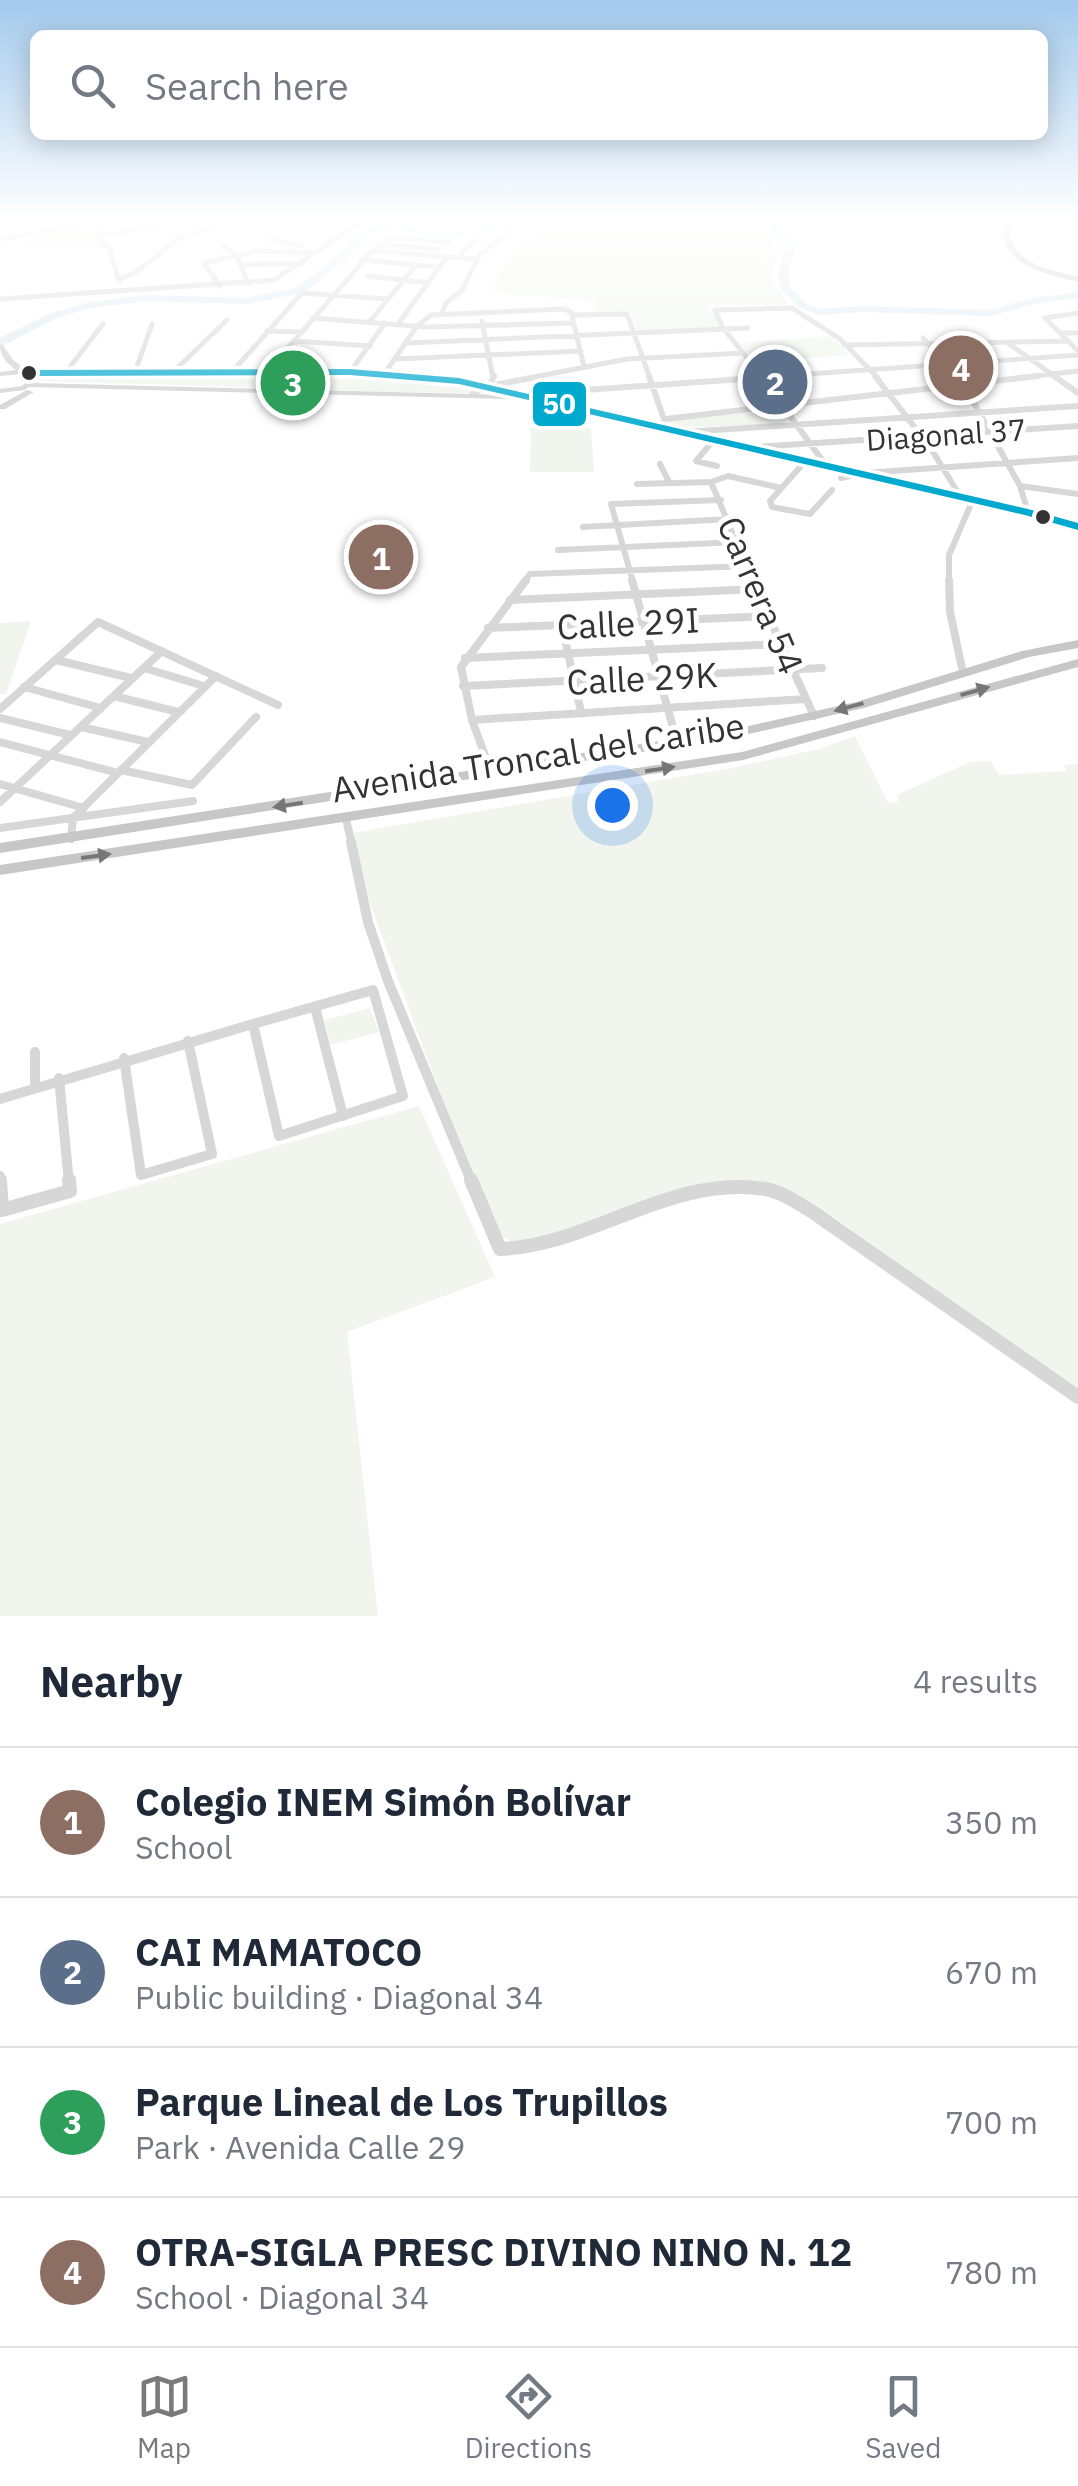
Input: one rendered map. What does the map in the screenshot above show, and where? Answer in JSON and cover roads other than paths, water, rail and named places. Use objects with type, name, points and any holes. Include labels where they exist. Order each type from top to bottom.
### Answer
[{"type":"highway","name":"Avenida Troncal del Caribe","points":[[0,848],[677,742],[814,716],[1076,644]]},
{"type":"highway","name":"Avenida Troncal del Caribe","points":[[0,870],[346,820],[743,756],[1078,662]]},
{"type":"main road","points":[[1,350],[36,378],[30,385]]},
{"type":"main road","points":[[0,374],[385,373],[489,386],[668,428]]},
{"type":"main road","points":[[1,408],[26,394],[73,383]]},
{"type":"main road","points":[[0,391],[73,383],[527,399],[711,436],[1028,512],[1076,528]]},
{"type":"main road","points":[[1,408],[17,390]]},
{"type":"main road","points":[[711,436],[844,477],[1076,528]]},
{"type":"street","points":[[0,299],[108,293]]},
{"type":"street","points":[[267,372],[335,293]]},
{"type":"street","points":[[370,321],[392,293]]},
{"type":"street","points":[[398,324],[421,293]]},
{"type":"street","points":[[442,314],[446,303],[458,293]]},
{"type":"street","points":[[232,372],[302,294],[388,299]]},
{"type":"street","points":[[825,464],[786,406],[723,328],[716,310],[790,306],[844,345],[910,417],[960,496]]},
{"type":"street","points":[[480,312],[494,377],[489,386]]},
{"type":"street","points":[[385,373],[417,326],[430,315],[480,312],[571,316]]},
{"type":"street","points":[[314,318],[417,326],[483,326],[627,314],[668,428],[786,406],[1078,371]]},
{"type":"street","points":[[1077,314],[1047,316],[1078,353]]},
{"type":"street","points":[[571,316],[584,367]]},
{"type":"street","points":[[174,372],[227,320]]},
{"type":"street","points":[[350,372],[385,323]]},
{"type":"street","points":[[66,372],[103,324]]},
{"type":"street","points":[[135,372],[152,324]]},
{"type":"street","points":[[408,342],[748,328]]},
{"type":"street","points":[[268,330],[301,332]]},
{"type":"street","points":[[1060,333],[1078,332]]},
{"type":"street","points":[[1013,336],[1021,342]]},
{"type":"street","points":[[922,338],[967,384],[977,413],[1020,486],[1028,512]]},
{"type":"street","points":[[294,341],[370,346]]},
{"type":"street","points":[[844,345],[1068,341]]},
{"type":"street","points":[[1008,343],[1078,393]]},
{"type":"street","points":[[396,360],[581,351]]},
{"type":"street","points":[[471,395],[489,386],[641,358],[744,353]]},
{"type":"street","points":[[527,394],[1078,353]]},
{"type":"street","points":[[716,466],[696,461],[711,436],[798,424],[1078,406]]},
{"type":"street","name":"Diagonal 37","points":[[755,447],[1078,426]]},
{"type":"street","points":[[844,477],[1078,458]]},
{"type":"street","points":[[660,464],[669,482]]},
{"type":"street","points":[[802,465],[770,501],[772,507],[810,514],[832,490]]},
{"type":"street","points":[[637,484],[715,479],[780,488]]},
{"type":"street","name":"Carrera 54","points":[[715,479],[779,644],[814,716]]},
{"type":"street","points":[[1020,486],[1078,494]]},
{"type":"street","points":[[677,742],[612,504],[721,500]]},
{"type":"street","points":[[963,673],[950,612],[949,555],[971,504]]},
{"type":"street","points":[[583,527],[729,519]]},
{"type":"street","points":[[558,550],[739,542]]},
{"type":"street","points":[[491,772],[472,720],[461,667],[530,574],[749,566]]},
{"type":"street","points":[[510,600],[758,589]]},
{"type":"street","name":"Calle 29I","points":[[488,628],[768,616]]},
{"type":"street","points":[[0,709],[98,622],[278,706]]},
{"type":"street","points":[[562,626],[581,712]]},
{"type":"street","points":[[465,658],[779,644]]},
{"type":"street","points":[[0,802],[162,651]]},
{"type":"street","points":[[56,660],[131,678]]},
{"type":"street","points":[[144,668],[204,686]]},
{"type":"street","name":"Calle 29K","points":[[463,686],[822,668]]},
{"type":"street","points":[[70,840],[73,818],[216,676]]},
{"type":"street","points":[[24,687],[101,708]]},
{"type":"street","points":[[114,696],[178,712]]},
{"type":"street","points":[[472,720],[806,699]]},
{"type":"street","points":[[0,742],[119,772],[192,785],[256,717]]},
{"type":"street","points":[[0,718],[70,736]]},
{"type":"street","points":[[81,727],[148,742]]},
{"type":"street","points":[[0,784],[84,808]]},
{"type":"street","points":[[0,828],[193,801]]},
{"type":"street","points":[[346,820],[368,922],[388,981],[500,1248],[527,1248],[687,1193],[736,1187],[769,1190],[814,1213],[1078,1397]]},
{"type":"street","points":[[0,1099],[124,1058],[373,990],[403,1096],[280,1136],[253,1023]]},
{"type":"street","points":[[315,1007],[344,1116]]},
{"type":"street","points":[[124,1058],[141,1175],[212,1154],[188,1040]]},
{"type":"street","points":[[34,1052],[35,1086]]},
{"type":"street","points":[[0,1176],[2,1210],[70,1191],[59,1078]]},
{"type":"waterway","points":[[0,343],[55,315],[90,305],[145,298],[247,301],[285,293]]},
{"type":"waterway","points":[[790,293],[803,306],[820,312],[862,309],[991,313],[1033,301],[1078,295]]},
{"type":"place","name":"OTRA-SIGLA PRESC DIVINO NINO N. 12","points":[[961,368]]},
{"type":"place","name":"CAI MAMATOCO","points":[[775,382]]},
{"type":"place","name":"Parque Lineal de Los Trupillos","points":[[293,383]]},
{"type":"place","name":"Colegio INEM Simón Bolívar","points":[[381,557]]}]
